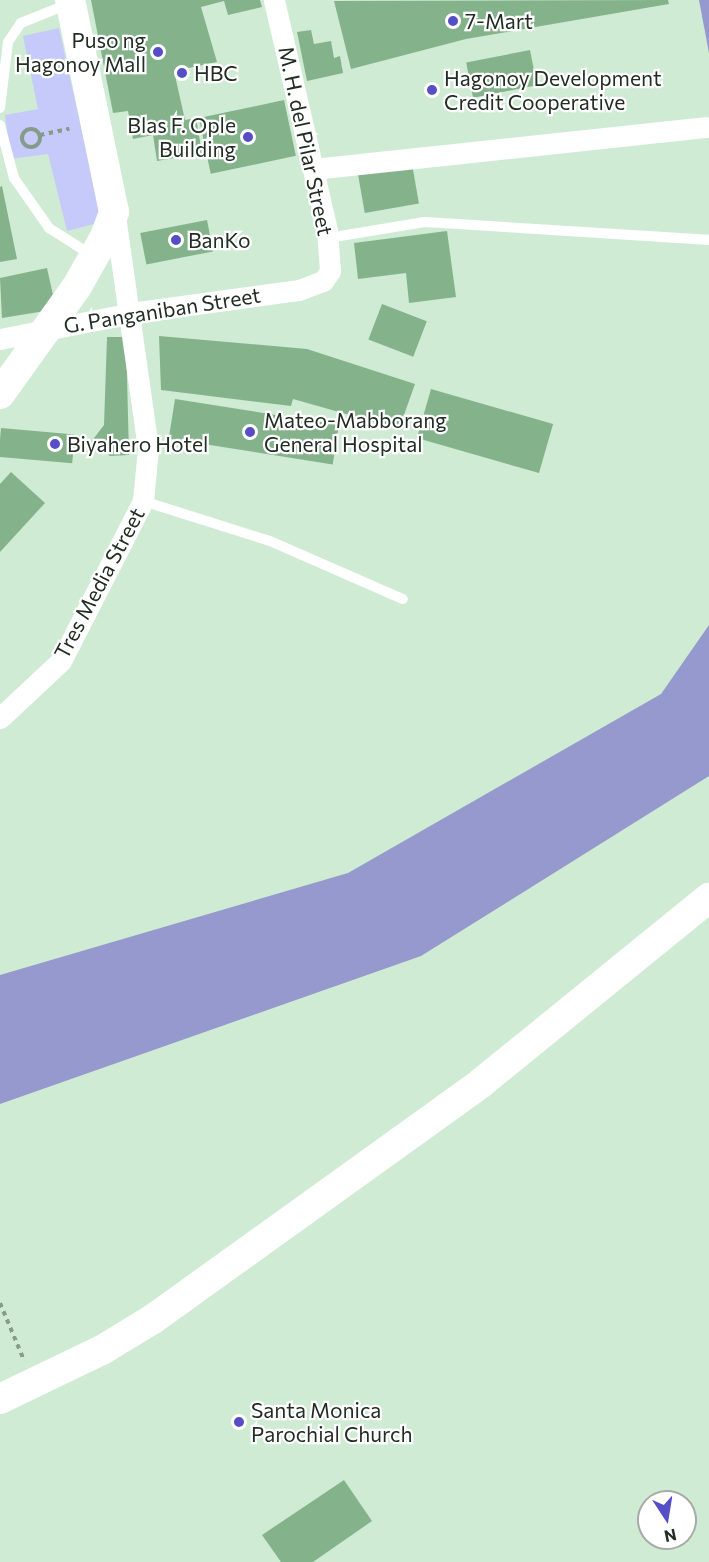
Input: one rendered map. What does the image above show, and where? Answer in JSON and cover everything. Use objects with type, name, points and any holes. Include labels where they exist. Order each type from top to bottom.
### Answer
[{"type":"main road","points":[[0,394],[49,328],[95,257],[114,212],[71,2]]},
{"type":"main road","points":[[0,1399],[35,1384],[153,1319],[471,1090],[709,898]]},
{"type":"street","name":"M. H. del Pilar Street","points":[[274,0],[328,238],[330,272],[323,281]]},
{"type":"street","points":[[314,169],[705,127]]},
{"type":"street","name":"Tres Media Street","points":[[0,718],[61,661],[143,501],[148,448],[131,313],[114,212]]},
{"type":"street","name":"G. Panganiban Street","points":[[0,339],[131,313],[299,290],[323,281]]},
{"type":"lane","points":[[0,108],[8,42],[21,23],[71,2]]},
{"type":"lane","points":[[0,125],[14,178],[49,228],[95,257]]},
{"type":"lane","points":[[328,238],[425,222],[709,240]]},
{"type":"lane","points":[[143,501],[270,541],[403,599]]},
{"type":"path","points":[[32,129],[40,135],[39,143],[31,147],[22,139],[32,129]]},
{"type":"path","points":[[0,1303],[35,1384]]},
{"type":"shaded area","points":[[699,0],[709,0],[709,53]]},
{"type":"shaded area","points":[[59,28],[102,222],[67,231],[48,154],[11,159],[5,115],[38,109],[23,36]]},
{"type":"shaded area","points":[[709,625],[709,776],[421,956],[0,1104],[0,975],[348,873],[661,694]]},
{"type":"building","name":"Puso ng Hagonoy Mall","points":[[91,0],[260,0],[262,7],[228,15],[224,1],[201,7],[217,62],[174,71],[185,120],[196,118],[202,153],[157,161],[153,135],[133,139],[128,111],[113,113]]},
{"type":"building","name":"7-Mart","points":[[668,0],[669,4],[466,39],[351,69],[334,1]]},
{"type":"building","points":[[311,30],[314,44],[331,41],[334,58],[340,56],[343,73],[307,81],[297,32]]},
{"type":"building","points":[[530,50],[537,85],[473,98],[466,62]]},
{"type":"building","name":"Blas F. Ople Building","points":[[284,100],[296,156],[211,174],[199,118]]},
{"type":"building","points":[[412,164],[419,203],[365,213],[358,174]]},
{"type":"building","points":[[2,186],[17,259],[0,262],[0,187]]},
{"type":"building","name":"BanKo","points":[[207,220],[213,251],[146,264],[140,233]]},
{"type":"building","points":[[447,231],[456,297],[409,303],[406,273],[358,279],[354,243]]},
{"type":"building","points":[[47,268],[53,295],[45,311],[2,318],[0,278]]},
{"type":"building","points":[[382,304],[427,321],[413,357],[368,339]]},
{"type":"building","points":[[159,336],[307,349],[415,384],[399,429],[293,399],[291,406],[161,390]]},
{"type":"building","points":[[107,337],[126,337],[129,455],[110,456],[91,442],[104,425]]},
{"type":"building","points":[[431,389],[553,424],[539,473],[417,438]]},
{"type":"building","name":"Mateo-Mabborang General Hospital","points":[[175,399],[339,425],[333,464],[169,439]]},
{"type":"building","points":[[1,428],[75,434],[72,463],[0,457]]},
{"type":"building","points":[[11,472],[45,503],[0,552],[0,484]]},
{"type":"building","points":[[344,1480],[372,1521],[313,1562],[281,1562],[262,1535]]},
{"type":"place","name":"7-Mart","points":[[453,21]]},
{"type":"place","name":"Puso ng Hagonoy Mall","points":[[158,52]]},
{"type":"place","name":"HBC","points":[[182,73]]},
{"type":"place","name":"Hagonoy Development Credit Cooperative","points":[[432,90]]},
{"type":"place","name":"Blas F. Ople Building","points":[[248,137]]},
{"type":"place","name":"BanKo","points":[[176,240]]},
{"type":"place","name":"Mateo-Mabborang General Hospital","points":[[250,432]]},
{"type":"place","name":"Biyahero Hotel","points":[[55,444]]},
{"type":"place","name":"Santa Monica Parochial Church","points":[[239,1422]]}]
